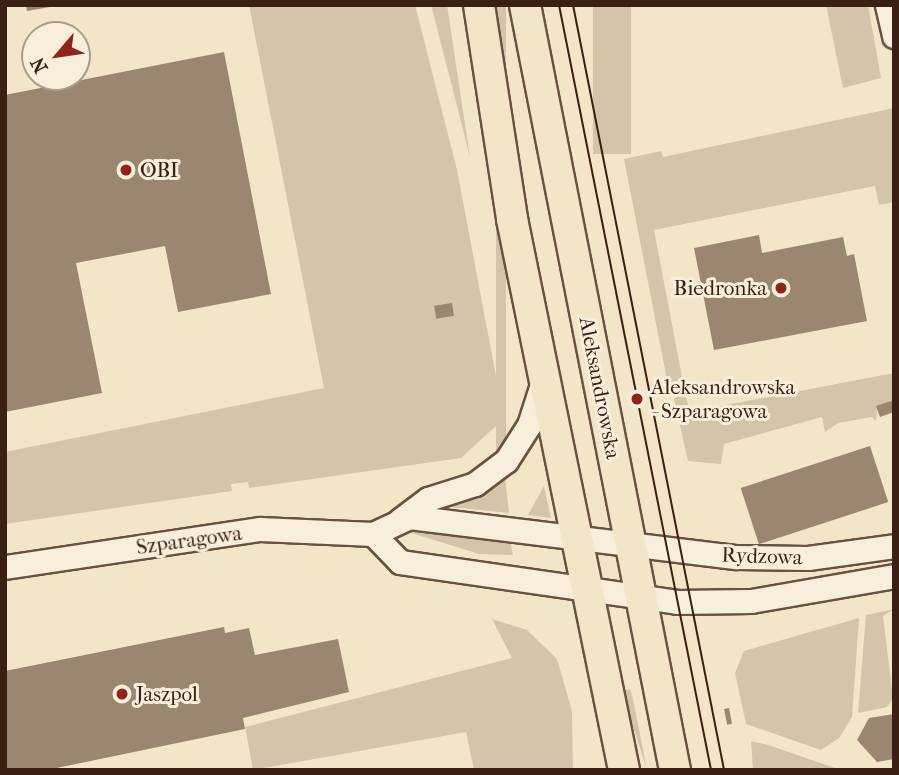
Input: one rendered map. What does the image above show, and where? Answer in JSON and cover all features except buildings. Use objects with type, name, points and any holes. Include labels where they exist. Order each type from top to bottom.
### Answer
[{"type":"main road","points":[[478,5],[543,382],[584,592],[624,770]]},
{"type":"main road","name":"Aleksandrowska","points":[[525,5],[675,770]]},
{"type":"street","points":[[887,5],[894,36]]},
{"type":"street","points":[[543,382],[529,425],[506,461],[475,484],[428,499],[400,520],[373,534],[400,562],[584,592]]},
{"type":"street","points":[[400,520],[573,533]]},
{"type":"street","name":"Szparagowa","points":[[5,567],[268,528],[373,534]]},
{"type":"street","name":"Rydzowa","points":[[573,533],[778,558],[894,546]]},
{"type":"street","name":"Rydzowa","points":[[584,592],[641,599],[751,601],[894,576]]},
{"type":"shaded area","points":[[249,5],[415,5],[457,170],[497,381],[498,424],[461,458],[249,488],[248,482],[231,484],[232,491],[5,524],[5,452],[324,388]]},
{"type":"shaded area","points":[[431,5],[447,5],[470,157],[438,32]]},
{"type":"shaded area","points":[[496,5],[506,5],[506,462],[496,462]]},
{"type":"shaded area","points":[[593,5],[631,5],[631,154],[593,154]]},
{"type":"shaded area","points":[[826,5],[868,5],[881,78],[843,88]]},
{"type":"shaded area","points":[[894,108],[894,202],[879,205],[875,186],[654,230],[683,382],[668,385],[624,159],[661,151],[663,157]]},
{"type":"shaded area","points":[[894,373],[894,400],[877,409],[876,421],[872,417],[838,423],[825,432],[822,417],[724,444],[721,464],[688,461],[674,399],[679,394],[685,393],[690,412]]},
{"type":"shaded area","points":[[505,476],[509,513],[432,505],[487,488]]},
{"type":"shaded area","points":[[544,486],[551,518],[528,515]]},
{"type":"shaded area","points":[[405,531],[510,540],[513,555],[479,554]]},
{"type":"shaded area","points":[[894,609],[883,616],[893,698],[887,707],[858,713],[866,615]]},
{"type":"shaded area","points":[[859,618],[852,717],[839,738],[821,750],[746,724],[735,673],[744,651]]},
{"type":"shaded area","points":[[492,619],[527,630],[557,659],[572,711],[573,770],[474,770],[466,732],[253,770],[245,727],[512,658]]},
{"type":"shaded area","points":[[630,689],[633,699],[647,770],[622,691]]},
{"type":"shaded area","points":[[751,741],[768,745],[841,770],[753,770]]},
{"type":"tram line","points":[[559,5],[711,770]]},
{"type":"tram line","points":[[573,5],[724,770]]},
{"type":"place","name":"OBI","points":[[126,170]]},
{"type":"place","name":"Biedronka","points":[[781,288]]},
{"type":"place","name":"Aleksandrowska - Szparagowa","points":[[637,399]]},
{"type":"place","name":"Jaszpol","points":[[122,694]]}]
